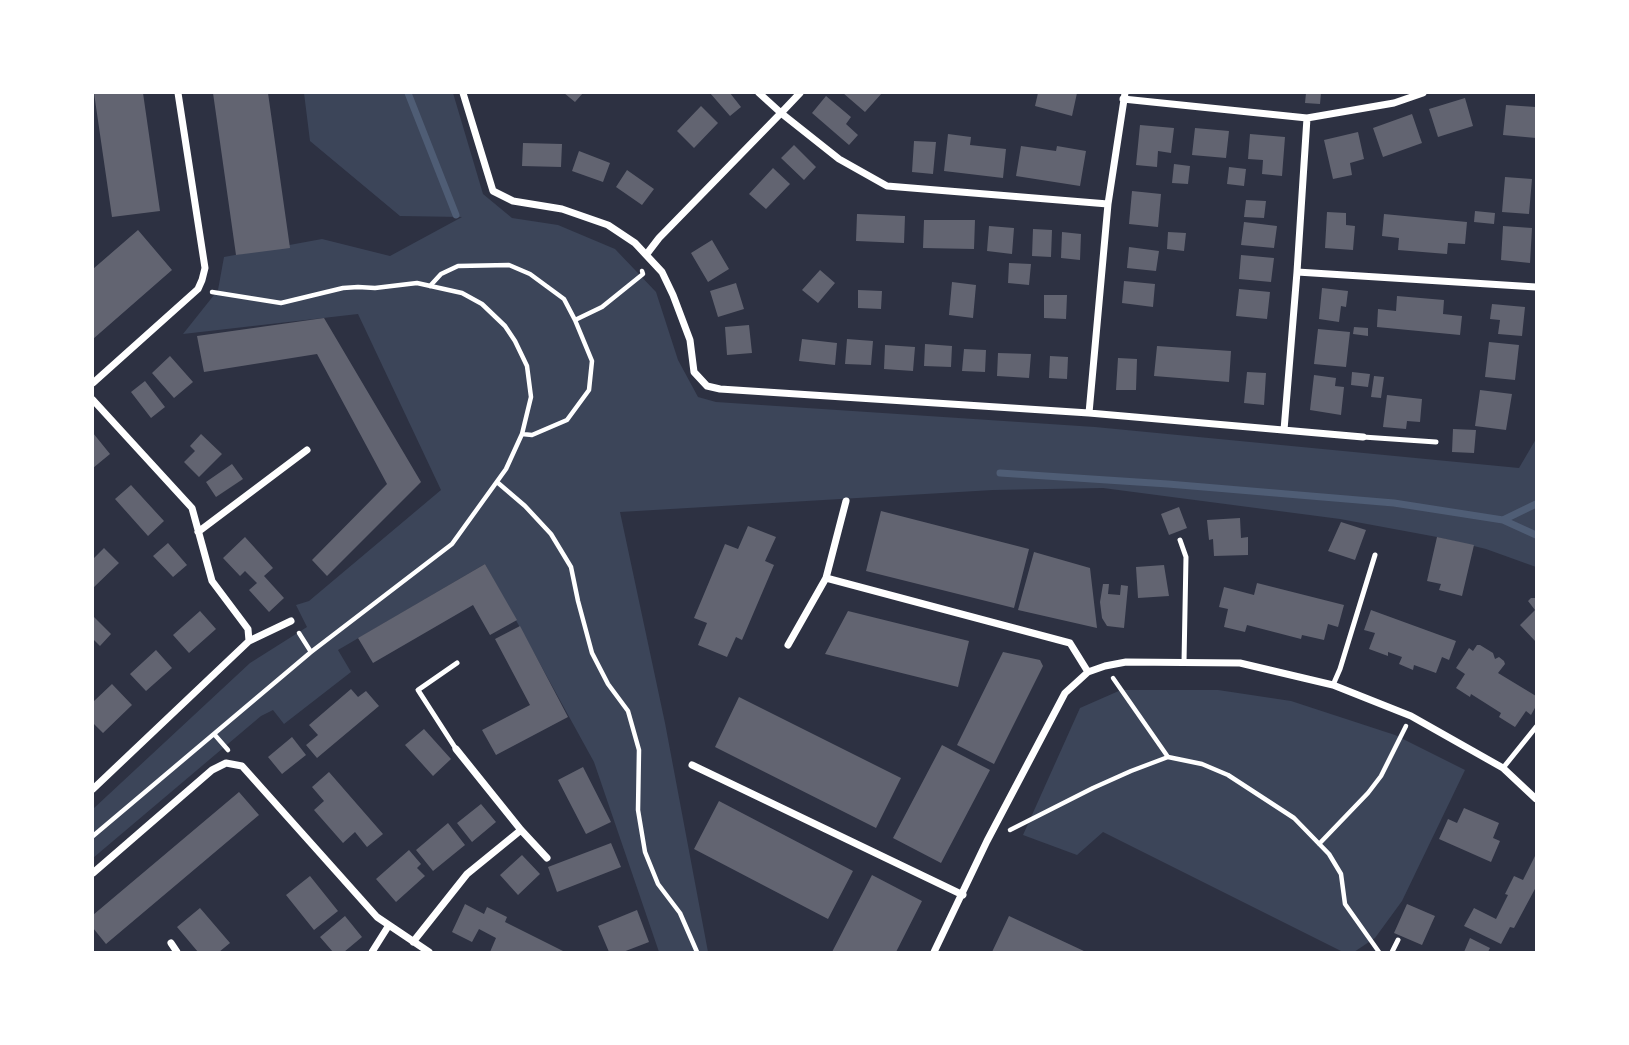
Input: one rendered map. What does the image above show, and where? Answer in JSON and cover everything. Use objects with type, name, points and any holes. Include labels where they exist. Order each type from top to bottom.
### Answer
[{"type":"street","points":[[93,383],[198,289],[205,268],[178,93]]},
{"type":"street","points":[[463,93],[493,191],[513,201],[562,209],[608,225],[635,243],[662,272],[690,340],[694,372],[707,386],[720,390],[1089,414],[1363,437]]},
{"type":"street","points":[[759,93],[839,159],[887,186],[1108,204]]},
{"type":"street","points":[[646,255],[659,238],[800,93]]},
{"type":"street","points":[[1089,414],[1108,204],[1124,96],[1307,118],[1394,103],[1423,93]]},
{"type":"street","points":[[1284,430],[1307,118]]},
{"type":"street","points":[[1297,272],[1536,287]]},
{"type":"street","points":[[93,400],[192,508],[212,581],[248,629],[249,641]]},
{"type":"street","points":[[198,532],[307,450]]},
{"type":"street","points":[[788,645],[826,578],[846,501]]},
{"type":"street","points":[[826,578],[1070,643],[1088,671]]},
{"type":"street","points":[[93,789],[249,641],[290,621]]},
{"type":"street","points":[[934,952],[987,841],[1065,693],[1088,671],[1105,666],[1126,662],[1240,663],[1333,685],[1411,716],[1503,768],[1536,799]]},
{"type":"street","points":[[456,749],[520,830],[547,858]]},
{"type":"street","points":[[93,873],[212,770],[226,763],[242,766],[377,917],[429,952]]},
{"type":"street","points":[[692,765],[963,895]]},
{"type":"street","points":[[413,942],[467,874],[520,830]]},
{"type":"street","points":[[372,952],[389,925]]},
{"type":"street","points":[[171,943],[177,952]]},
{"type":"lane","points":[[1363,437],[1436,442]]},
{"type":"lane","points":[[1181,540],[1186,557],[1184,662]]},
{"type":"lane","points":[[1333,685],[1375,555]]},
{"type":"lane","points":[[456,749],[418,690],[457,663]]},
{"type":"lane","points":[[1503,768],[1536,727]]},
{"type":"lane","points":[[1392,952],[1398,940]]},
{"type":"path","points":[[575,320],[602,307],[643,274],[639,267],[646,255]]},
{"type":"path","points":[[430,286],[441,274],[458,265],[509,265],[530,274],[564,299],[592,361],[589,390],[567,419],[531,435],[522,434]]},
{"type":"path","points":[[93,836],[311,652],[452,544],[506,470],[522,434],[531,397],[527,366],[515,341],[505,326],[482,304],[462,293],[416,283],[375,288],[343,288],[281,303],[198,289]]},
{"type":"path","points":[[497,482],[525,506],[551,534],[571,566],[592,653],[608,684],[628,711],[639,750],[638,810],[645,852],[658,884],[680,913],[697,952]]},
{"type":"path","points":[[290,621],[311,652]]},
{"type":"path","points":[[1105,666],[1168,757]]},
{"type":"path","points":[[1320,844],[1381,776],[1402,736]]},
{"type":"path","points":[[987,841],[1093,788],[1168,757],[1202,764],[1228,775],[1294,818],[1329,853],[1340,874],[1345,904],[1379,952]]},
{"type":"shaded area","points":[[304,93],[453,93],[483,194],[512,218],[558,225],[615,249],[656,292],[678,360],[698,397],[716,402],[1095,427],[1519,468],[1536,439],[1536,567],[1486,549],[1437,537],[1340,519],[1103,488],[993,490],[620,512],[665,723],[708,952],[659,952],[594,762],[485,564],[338,650],[351,672],[284,724],[273,710],[261,716],[93,858],[93,809],[250,663],[307,627],[296,605],[309,601],[441,490],[358,314],[183,334],[218,290],[224,257],[322,239],[390,256],[462,217],[400,216],[310,141]]},
{"type":"shaded area","points":[[1121,690],[1218,690],[1291,701],[1395,735],[1465,770],[1402,901],[1375,938],[1354,952],[1343,952],[1103,832],[1077,855],[1023,835],[1080,708]]},
{"type":"building","points":[[94,93],[143,93],[160,211],[112,217]]},
{"type":"building","points":[[213,93],[268,93],[290,248],[236,255]]},
{"type":"building","points":[[564,93],[583,93],[575,102]]},
{"type":"building","points":[[710,93],[730,93],[741,107],[730,116]]},
{"type":"building","points":[[843,93],[882,93],[865,112]]},
{"type":"building","points":[[1038,93],[1077,93],[1072,116],[1035,106]]},
{"type":"building","points":[[1306,93],[1321,93],[1320,104],[1305,103]]},
{"type":"building","points":[[826,96],[851,117],[846,124],[858,135],[849,145],[812,113]]},
{"type":"building","points":[[1465,98],[1473,126],[1438,137],[1429,109]]},
{"type":"building","points":[[1506,105],[1536,107],[1536,138],[1503,135]]},
{"type":"building","points":[[701,106],[718,123],[694,148],[677,131]]},
{"type":"building","points":[[1412,114],[1422,143],[1383,157],[1373,128]]},
{"type":"building","points":[[1140,125],[1174,128],[1171,153],[1158,151],[1157,167],[1136,165]]},
{"type":"building","points":[[1195,128],[1229,131],[1226,158],[1192,155]]},
{"type":"building","points":[[1358,132],[1364,159],[1350,163],[1352,175],[1333,179],[1324,140]]},
{"type":"building","points":[[948,134],[971,137],[970,145],[1006,149],[1003,178],[944,171]]},
{"type":"building","points":[[1250,134],[1285,137],[1282,176],[1262,174],[1263,160],[1248,159]]},
{"type":"building","points":[[914,141],[936,142],[933,174],[912,172]]},
{"type":"building","points":[[523,143],[562,144],[561,167],[522,166]]},
{"type":"building","points":[[794,145],[816,167],[804,180],[781,158]]},
{"type":"building","points":[[1021,146],[1056,151],[1057,146],[1086,151],[1080,186],[1016,176]]},
{"type":"building","points":[[579,151],[610,163],[603,182],[572,171]]},
{"type":"building","points":[[1174,164],[1190,166],[1188,184],[1172,183]]},
{"type":"building","points":[[1229,167],[1246,169],[1244,186],[1227,184]]},
{"type":"building","points":[[773,168],[790,184],[766,209],[749,194]]},
{"type":"building","points":[[627,170],[654,189],[642,205],[616,187]]},
{"type":"building","points":[[1505,177],[1532,179],[1529,214],[1502,212]]},
{"type":"building","points":[[1132,191],[1161,194],[1158,227],[1129,224]]},
{"type":"building","points":[[1246,200],[1266,201],[1264,218],[1244,217]]},
{"type":"building","points":[[1475,211],[1495,213],[1494,224],[1474,222]]},
{"type":"building","points":[[1327,212],[1346,213],[1346,225],[1355,226],[1353,250],[1325,248]]},
{"type":"building","points":[[857,214],[905,216],[904,243],[856,241]]},
{"type":"building","points":[[1384,214],[1467,222],[1465,244],[1448,243],[1447,254],[1398,250],[1399,238],[1382,236]]},
{"type":"building","points":[[924,220],[975,220],[974,249],[923,248]]},
{"type":"building","points":[[1244,222],[1277,226],[1274,248],[1241,245]]},
{"type":"building","points":[[989,226],[1014,228],[1012,254],[987,251]]},
{"type":"building","points":[[1503,226],[1532,228],[1530,263],[1501,260]]},
{"type":"building","points":[[1033,229],[1052,230],[1051,257],[1032,256]]},
{"type":"building","points":[[138,230],[172,270],[93,339],[93,269]]},
{"type":"building","points":[[1062,232],[1081,234],[1080,260],[1061,258]]},
{"type":"building","points":[[1168,232],[1186,233],[1184,251],[1167,249]]},
{"type":"building","points":[[712,240],[729,269],[708,282],[691,253]]},
{"type":"building","points":[[1129,247],[1159,251],[1156,271],[1127,268]]},
{"type":"building","points":[[1241,255],[1274,258],[1271,282],[1239,279]]},
{"type":"building","points":[[1009,263],[1031,264],[1029,285],[1008,283]]},
{"type":"building","points":[[820,270],[835,283],[818,303],[802,290]]},
{"type":"building","points":[[1124,281],[1155,284],[1153,307],[1122,303]]},
{"type":"building","points":[[952,282],[976,285],[973,318],[949,315]]},
{"type":"building","points":[[736,283],[744,309],[718,317],[710,291]]},
{"type":"building","points":[[1322,288],[1348,291],[1346,307],[1341,306],[1339,322],[1319,319]]},
{"type":"building","points":[[1239,289],[1270,292],[1267,319],[1236,316]]},
{"type":"building","points":[[858,290],[882,291],[881,309],[858,308]]},
{"type":"building","points":[[1044,295],[1067,295],[1066,319],[1044,318]]},
{"type":"building","points":[[1397,296],[1444,300],[1443,314],[1462,316],[1460,335],[1377,327],[1378,309],[1396,311]]},
{"type":"building","points":[[1492,304],[1525,307],[1522,336],[1498,334],[1500,320],[1490,319]]},
{"type":"building","points":[[324,318],[421,482],[327,576],[312,560],[387,484],[317,354],[204,372],[197,336]]},
{"type":"building","points":[[749,325],[752,353],[727,355],[725,327]]},
{"type":"building","points":[[1354,327],[1368,328],[1368,336],[1353,334]]},
{"type":"building","points":[[1318,329],[1350,332],[1346,367],[1314,364]]},
{"type":"building","points":[[802,339],[837,343],[835,365],[799,361]]},
{"type":"building","points":[[847,339],[873,341],[871,365],[845,364]]},
{"type":"building","points":[[1489,342],[1519,345],[1515,380],[1485,377]]},
{"type":"building","points":[[925,344],[952,346],[951,367],[924,366]]},
{"type":"building","points":[[885,345],[915,347],[913,371],[884,369]]},
{"type":"building","points":[[1157,346],[1231,351],[1229,382],[1154,376]]},
{"type":"building","points":[[964,349],[986,350],[985,372],[962,371]]},
{"type":"building","points":[[998,353],[1031,354],[1029,378],[997,376]]},
{"type":"building","points":[[170,356],[193,382],[174,398],[152,373]]},
{"type":"building","points":[[1050,356],[1068,357],[1067,379],[1049,378]]},
{"type":"building","points":[[1118,358],[1137,359],[1136,390],[1116,390]]},
{"type":"building","points":[[1247,372],[1266,373],[1264,405],[1244,403]]},
{"type":"building","points":[[1352,372],[1370,374],[1368,387],[1351,385]]},
{"type":"building","points":[[1314,375],[1336,378],[1335,386],[1344,387],[1341,415],[1310,410]]},
{"type":"building","points":[[1374,376],[1384,377],[1381,398],[1371,397]]},
{"type":"building","points":[[145,381],[165,407],[151,418],[131,392]]},
{"type":"building","points":[[1480,390],[1512,394],[1506,430],[1475,426]]},
{"type":"building","points":[[1387,395],[1422,399],[1420,422],[1407,421],[1406,429],[1383,427]]},
{"type":"building","points":[[1453,429],[1476,430],[1474,453],[1452,452]]},
{"type":"building","points":[[93,433],[110,454],[93,468]]},
{"type":"building","points":[[201,434],[222,454],[199,477],[184,462],[195,451],[190,446]]},
{"type":"building","points":[[232,464],[243,479],[216,497],[206,482]]},
{"type":"building","points":[[131,485],[164,521],[148,536],[115,499]]},
{"type":"building","points":[[1179,507],[1187,528],[1169,535],[1161,514]]},
{"type":"building","points":[[881,511],[1029,549],[1014,608],[866,571]]},
{"type":"building","points":[[1240,518],[1241,538],[1248,537],[1248,555],[1214,556],[1213,539],[1209,540],[1207,520]]},
{"type":"building","points":[[1341,522],[1366,530],[1355,560],[1328,551]]},
{"type":"building","points":[[748,526],[776,537],[765,561],[774,565],[742,640],[736,637],[727,657],[698,645],[707,623],[694,618],[725,544],[738,549]]},
{"type":"building","points":[[245,537],[273,568],[264,576],[284,598],[269,612],[249,590],[257,583],[245,571],[240,576],[223,558]]},
{"type":"building","points":[[1437,537],[1474,545],[1462,596],[1439,590],[1441,584],[1427,581]]},
{"type":"building","points":[[168,543],[187,565],[173,577],[153,556]]},
{"type":"building","points":[[104,548],[119,563],[93,588],[93,559]]},
{"type":"building","points":[[1034,552],[1090,568],[1097,628],[1018,610]]},
{"type":"building","points":[[485,564],[517,620],[490,635],[473,605],[373,663],[358,638]]},
{"type":"building","points":[[1164,565],[1169,596],[1138,598],[1136,567]]},
{"type":"building","points":[[1257,583],[1344,605],[1338,627],[1328,624],[1324,640],[1302,635],[1301,639],[1247,625],[1245,632],[1224,627],[1228,609],[1219,607],[1224,587],[1254,595]]},
{"type":"building","points":[[1103,584],[1109,584],[1108,594],[1120,595],[1121,585],[1128,586],[1124,628],[1107,626],[1102,618],[1100,602]]},
{"type":"building","points":[[1536,598],[1536,642],[1520,625],[1535,610],[1528,601]]},
{"type":"building","points":[[1371,610],[1456,641],[1449,660],[1442,657],[1436,673],[1414,665],[1413,670],[1399,664],[1402,657],[1388,652],[1388,656],[1369,649],[1375,633],[1364,630]]},
{"type":"building","points":[[200,611],[216,629],[189,653],[173,635]]},
{"type":"building","points":[[848,611],[969,641],[958,687],[825,654]]},
{"type":"building","points":[[93,616],[111,634],[100,646],[93,639]]},
{"type":"building","points":[[520,626],[568,717],[496,755],[482,730],[530,705],[495,639]]},
{"type":"building","points":[[1477,645],[1493,653],[1495,659],[1499,657],[1504,661],[1505,664],[1498,673],[1536,696],[1536,706],[1531,715],[1526,711],[1515,727],[1499,717],[1501,713],[1456,688],[1465,674],[1456,668],[1469,648],[1473,651]]},
{"type":"building","points":[[156,650],[172,668],[146,691],[130,674]]},
{"type":"building","points":[[1003,652],[1040,660],[1043,666],[994,764],[957,745]]},
{"type":"building","points":[[112,684],[132,705],[103,733],[93,723],[93,702]]},
{"type":"building","points":[[351,689],[358,697],[366,691],[379,706],[317,758],[306,745],[318,735],[309,725]]},
{"type":"building","points":[[739,697],[901,778],[876,828],[715,747]]},
{"type":"building","points":[[424,729],[451,759],[433,776],[405,745]]},
{"type":"building","points":[[292,737],[306,755],[282,774],[268,757]]},
{"type":"building","points":[[942,745],[990,770],[941,863],[893,838]]},
{"type":"building","points":[[583,767],[611,822],[586,834],[558,780]]},
{"type":"building","points":[[329,772],[383,834],[367,847],[355,832],[343,843],[314,810],[324,801],[312,787]]},
{"type":"building","points":[[239,792],[259,815],[106,944],[93,928],[93,915]]},
{"type":"building","points":[[719,801],[853,871],[828,919],[694,849]]},
{"type":"building","points":[[481,804],[496,822],[472,842],[457,823]]},
{"type":"building","points":[[1464,808],[1499,823],[1493,838],[1500,841],[1491,862],[1439,839],[1448,819],[1457,823]]},
{"type":"building","points":[[448,823],[465,845],[433,871],[416,850]]},
{"type":"building","points":[[611,843],[621,867],[557,892],[548,867]]},
{"type":"building","points":[[409,850],[421,864],[417,868],[425,876],[396,902],[376,879]]},
{"type":"building","points":[[1536,854],[1536,887],[1514,928],[1510,927],[1501,944],[1464,926],[1474,908],[1496,919],[1514,876],[1523,880]]},
{"type":"building","points":[[522,855],[540,874],[518,895],[500,875]]},
{"type":"building","points":[[872,875],[922,901],[896,952],[832,952]]},
{"type":"building","points":[[310,876],[338,911],[314,930],[286,895]]},
{"type":"building","points":[[465,904],[484,914],[487,907],[507,917],[505,922],[565,952],[490,952],[496,938],[479,929],[472,942],[452,932]]},
{"type":"building","points":[[1407,904],[1435,916],[1422,945],[1394,933]]},
{"type":"building","points":[[200,908],[230,943],[219,952],[198,952],[177,927]]},
{"type":"building","points":[[637,910],[649,942],[623,952],[609,952],[598,926]]},
{"type":"building","points":[[345,916],[362,937],[344,952],[333,952],[320,937]]},
{"type":"building","points":[[1009,916],[1086,952],[992,952]]},
{"type":"building","points":[[1470,938],[1490,948],[1488,952],[1464,952]]},
{"type":"waterway","points":[[408,93],[456,215]]},
{"type":"waterway","points":[[1000,473],[1394,503],[1503,520],[1536,535]]},
{"type":"waterway","points":[[1503,520],[1536,504]]}]
